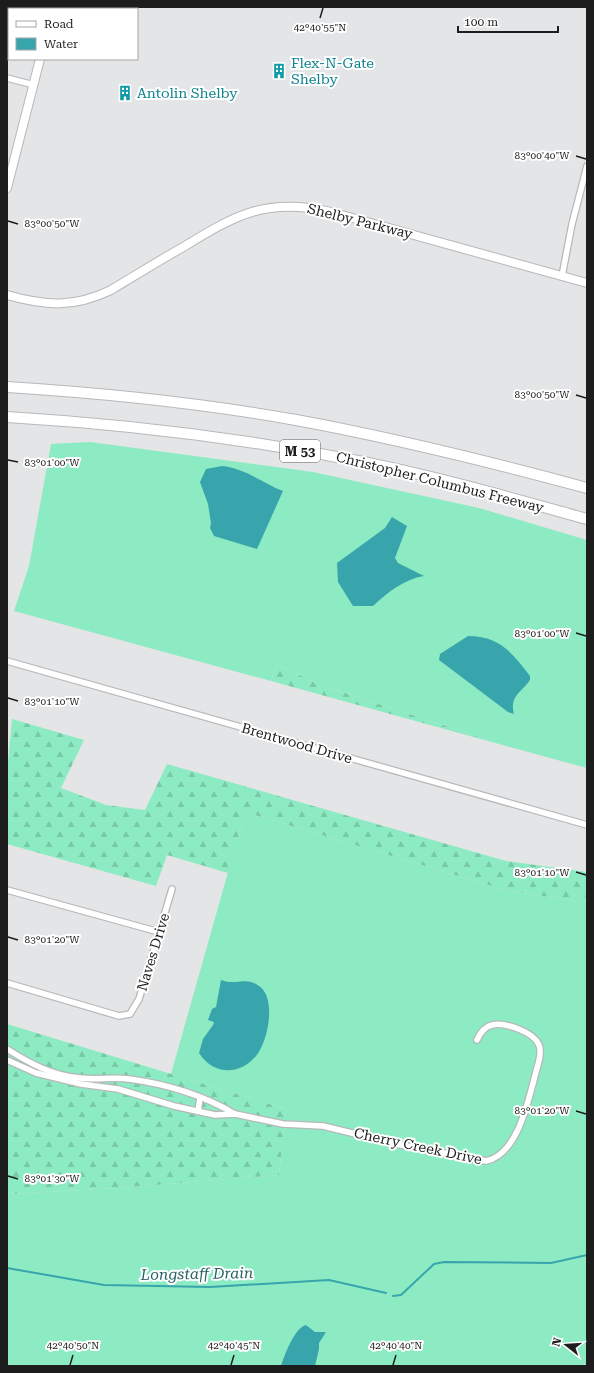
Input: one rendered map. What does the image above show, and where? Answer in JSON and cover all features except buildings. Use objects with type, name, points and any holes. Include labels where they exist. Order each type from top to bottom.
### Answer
[{"type":"highway","name":"Christopher Columbus Freeway","points":[[7,387],[131,398],[294,420],[467,456],[587,488]]},
{"type":"highway","name":"Christopher Columbus Freeway","points":[[7,417],[76,422],[183,433],[319,454],[381,466],[480,490],[587,519]]},
{"type":"street","points":[[7,188],[40,60]]},
{"type":"street","points":[[7,78],[34,85]]},
{"type":"street","points":[[562,276],[572,224],[587,166]]},
{"type":"street","name":"Shelby Parkway","points":[[7,295],[33,302],[53,304],[68,304],[92,298],[111,290],[229,220],[254,210],[283,206],[306,207],[330,212],[587,283]]},
{"type":"street","name":"Brentwood Drive","points":[[7,661],[587,825]]},
{"type":"street","name":"Naves Drive","points":[[7,983],[119,1016],[130,1014],[139,999],[172,889]]},
{"type":"street","points":[[7,890],[159,932]]},
{"type":"street","name":"Cherry Creek Drive","points":[[7,1060],[36,1073],[118,1089],[174,1106],[215,1115],[235,1114],[282,1124],[323,1126],[401,1145],[477,1161],[490,1160],[506,1150],[517,1134],[540,1061],[540,1051],[539,1045],[527,1032],[499,1024],[487,1027],[480,1034],[477,1040]]},
{"type":"street","name":"Cherry Creek Drive","points":[[7,1049],[50,1071],[78,1081],[126,1078],[147,1081],[169,1086],[218,1104],[235,1114]]},
{"type":"street","points":[[198,1111],[200,1098]]},
{"type":"green space","points":[[90,442],[313,472],[479,508],[587,540],[587,768],[506,746],[318,684],[277,664],[271,681],[14,611],[29,566],[51,444]]},
{"type":"green space","points":[[277,664],[318,684],[506,746],[271,681]]},
{"type":"green space","points":[[12,719],[84,740],[61,788],[106,805],[145,810],[167,764],[506,861],[587,872],[587,903],[505,890],[245,812],[228,873],[167,855],[156,886],[7,844],[7,774]]},
{"type":"green space","points":[[245,812],[505,890],[587,903],[587,1366],[7,1366],[7,1194],[118,1188],[279,1175],[286,1109],[171,1074]]},
{"type":"green space","points":[[7,1024],[286,1109],[279,1175],[118,1188],[7,1194]]},
{"type":"water","points":[[222,466],[230,467],[246,473],[283,491],[257,549],[214,536],[210,528],[211,523],[208,504],[200,482],[206,469]]},
{"type":"water","points":[[392,517],[407,526],[395,558],[398,563],[424,576],[403,583],[373,606],[353,606],[338,582],[337,563],[385,528]]},
{"type":"water","points":[[468,636],[489,639],[504,647],[511,653],[530,676],[530,680],[515,698],[513,703],[514,714],[508,712],[439,660],[440,654]]},
{"type":"water","points":[[221,980],[227,982],[245,981],[254,983],[265,992],[268,1000],[269,1020],[264,1041],[256,1056],[249,1063],[234,1070],[219,1069],[211,1066],[199,1053],[203,1039],[214,1022],[208,1020],[212,1009],[216,1007]]},
{"type":"water","points":[[306,1325],[315,1332],[326,1332],[319,1343],[315,1366],[281,1366],[287,1349],[294,1336],[302,1327]]},
{"type":"waterway","name":"Longstaff Drain","points":[[393,1296],[401,1295],[434,1264],[444,1262],[551,1263],[587,1255]]},
{"type":"waterway","name":"Longstaff Drain","points":[[7,1268],[104,1285],[210,1287],[329,1280],[386,1293]]},
{"type":"place","name":"Flex-N-Gate Shelby","points":[[279,71]]},
{"type":"place","name":"Antolin Shelby","points":[[125,93]]}]
